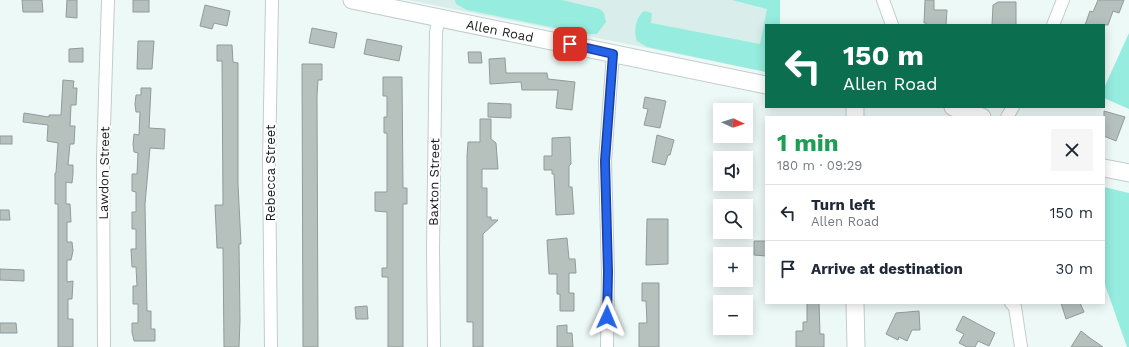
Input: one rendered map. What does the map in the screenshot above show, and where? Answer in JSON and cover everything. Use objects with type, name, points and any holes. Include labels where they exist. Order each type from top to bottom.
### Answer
[{"type":"street","name":"Lawdon Street","points":[[104,347],[104,158],[108,0]]},
{"type":"street","name":"Rebecca Street","points":[[271,347],[269,162],[272,0]]},
{"type":"street","name":"Allen Road","points":[[352,0],[765,85]]},
{"type":"street","points":[[883,0],[892,24]]},
{"type":"street","points":[[1053,24],[1063,0]]},
{"type":"street","name":"Baxton Street","points":[[434,347],[433,249],[436,32],[439,17]]},
{"type":"street","points":[[607,347],[608,272],[605,161],[613,54]]},
{"type":"street","points":[[956,108],[979,116]]},
{"type":"street","points":[[1105,168],[1129,173]]},
{"type":"street","points":[[855,304],[856,347]]},
{"type":"street","points":[[1013,304],[1015,307],[1021,347]]},
{"type":"shaded area","points":[[408,0],[780,0],[780,24],[765,24],[765,72]]},
{"type":"green space","points":[[455,0],[562,0],[600,9],[604,13],[606,22],[597,34],[585,34],[467,10],[456,4]]},
{"type":"green space","points":[[732,0],[780,0],[780,24],[765,24],[765,72],[647,47],[637,41],[635,33],[637,20],[644,11],[652,13],[651,23],[760,44],[767,9]]},
{"type":"green space","points":[[1129,33],[1129,109],[1105,98],[1105,86]]},
{"type":"green space","points":[[1105,187],[1129,193],[1129,347],[1127,347],[1105,285]]},
{"type":"building","points":[[22,0],[42,0],[43,12],[23,12]]},
{"type":"building","points":[[67,0],[77,0],[77,18],[66,17]]},
{"type":"building","points":[[133,0],[149,0],[149,12],[133,12]]},
{"type":"building","points":[[925,0],[934,0],[934,10],[947,10],[946,24],[924,23]]},
{"type":"building","points":[[1098,0],[1124,0],[1119,13],[1113,11],[1108,25],[1085,24],[1090,11],[1093,12]]},
{"type":"building","points":[[998,2],[1016,2],[1016,24],[992,24],[993,5]]},
{"type":"building","points":[[205,5],[230,11],[227,26],[214,23],[212,29],[200,26]]},
{"type":"building","points":[[312,28],[337,33],[334,48],[309,43]]},
{"type":"building","points":[[367,39],[402,46],[399,61],[364,54]]},
{"type":"building","points":[[138,41],[154,41],[152,69],[137,69]]},
{"type":"building","points":[[217,45],[232,45],[233,62],[238,63],[238,184],[241,244],[239,244],[239,347],[224,347],[223,248],[217,248],[215,205],[223,205],[222,61],[217,61]]},
{"type":"building","points":[[83,48],[83,62],[69,62],[69,49]]},
{"type":"building","points":[[468,52],[481,52],[482,63],[469,63]]},
{"type":"building","points":[[505,58],[506,73],[547,73],[548,79],[575,82],[572,110],[556,108],[558,90],[522,90],[521,82],[490,84],[489,59]]},
{"type":"building","points":[[302,64],[322,64],[322,80],[318,80],[317,96],[318,347],[303,347]]},
{"type":"building","points":[[383,77],[402,77],[403,188],[407,188],[407,204],[403,204],[403,347],[388,347],[388,277],[382,277],[382,268],[387,268],[387,212],[375,211],[375,192],[387,192],[387,133],[384,133],[384,117],[387,117],[387,96],[383,96]]},
{"type":"building","points":[[63,80],[74,81],[73,88],[77,88],[76,105],[71,105],[70,126],[75,126],[74,144],[70,144],[68,165],[73,165],[72,183],[66,182],[66,204],[70,204],[71,222],[67,222],[67,242],[72,242],[73,251],[71,260],[67,260],[67,282],[73,281],[72,299],[68,299],[68,319],[73,319],[73,347],[58,347],[58,204],[55,204],[55,173],[58,143],[47,141],[48,125],[23,122],[24,113],[49,117],[49,115],[61,115]]},
{"type":"building","points":[[141,88],[151,88],[149,128],[165,129],[164,149],[150,148],[145,204],[147,311],[151,311],[151,329],[155,329],[155,341],[134,341],[132,332],[132,323],[138,323],[138,304],[133,304],[133,286],[137,286],[136,267],[132,267],[131,249],[136,249],[136,229],[132,229],[132,212],[136,212],[136,192],[132,191],[132,174],[137,174],[138,153],[134,152],[133,144],[134,134],[139,135],[140,112],[136,112],[135,104],[136,95],[141,95]]},
{"type":"building","points":[[645,97],[666,101],[660,128],[644,125],[648,109],[643,108]]},
{"type":"building","points":[[488,103],[511,104],[511,118],[488,117]]},
{"type":"building","points":[[1104,111],[1125,117],[1116,141],[1105,136]]},
{"type":"building","points":[[480,119],[491,119],[491,139],[496,143],[498,169],[482,169],[482,188],[487,188],[487,217],[491,217],[491,220],[498,220],[483,234],[483,347],[473,347],[473,322],[467,322],[467,156],[468,142],[480,142]]},
{"type":"building","points":[[657,135],[674,140],[670,155],[668,155],[665,165],[652,162]]},
{"type":"building","points":[[0,136],[12,136],[12,144],[0,144]]},
{"type":"building","points":[[570,137],[571,164],[569,166],[569,187],[572,187],[574,214],[556,215],[554,174],[552,174],[552,170],[544,170],[544,156],[552,156],[552,138]]},
{"type":"building","points":[[0,210],[9,210],[10,220],[0,220]]},
{"type":"building","points":[[647,219],[668,219],[668,264],[646,265]]},
{"type":"building","points":[[567,238],[569,259],[575,259],[576,273],[569,273],[569,293],[574,293],[574,311],[560,311],[560,294],[557,294],[557,274],[549,274],[547,240]]},
{"type":"building","points":[[754,241],[765,241],[765,256],[754,255]]},
{"type":"building","points":[[0,269],[24,270],[24,281],[0,280]]},
{"type":"building","points":[[642,283],[659,283],[659,347],[639,347],[639,323],[647,323],[646,301],[642,301]]},
{"type":"building","points":[[807,304],[819,304],[820,334],[824,334],[824,347],[796,347],[796,331],[803,331],[803,322],[807,322]]},
{"type":"building","points":[[1061,304],[1080,304],[1084,312],[1066,319]]},
{"type":"building","points":[[367,306],[368,319],[356,319],[355,307]]},
{"type":"building","points":[[919,311],[920,330],[912,330],[907,341],[899,337],[898,340],[886,334],[896,313]]},
{"type":"building","points":[[963,316],[995,333],[989,346],[978,341],[975,347],[967,347],[959,343],[964,334],[956,330]]},
{"type":"building","points":[[0,323],[16,323],[17,333],[0,333]]},
{"type":"building","points":[[567,325],[567,333],[572,333],[573,347],[557,347],[557,326]]},
{"type":"building","points":[[1081,331],[1090,338],[1103,347],[1071,347]]},
{"type":"route","points":[[570,44],[613,54],[605,161],[608,272],[607,317]]}]
